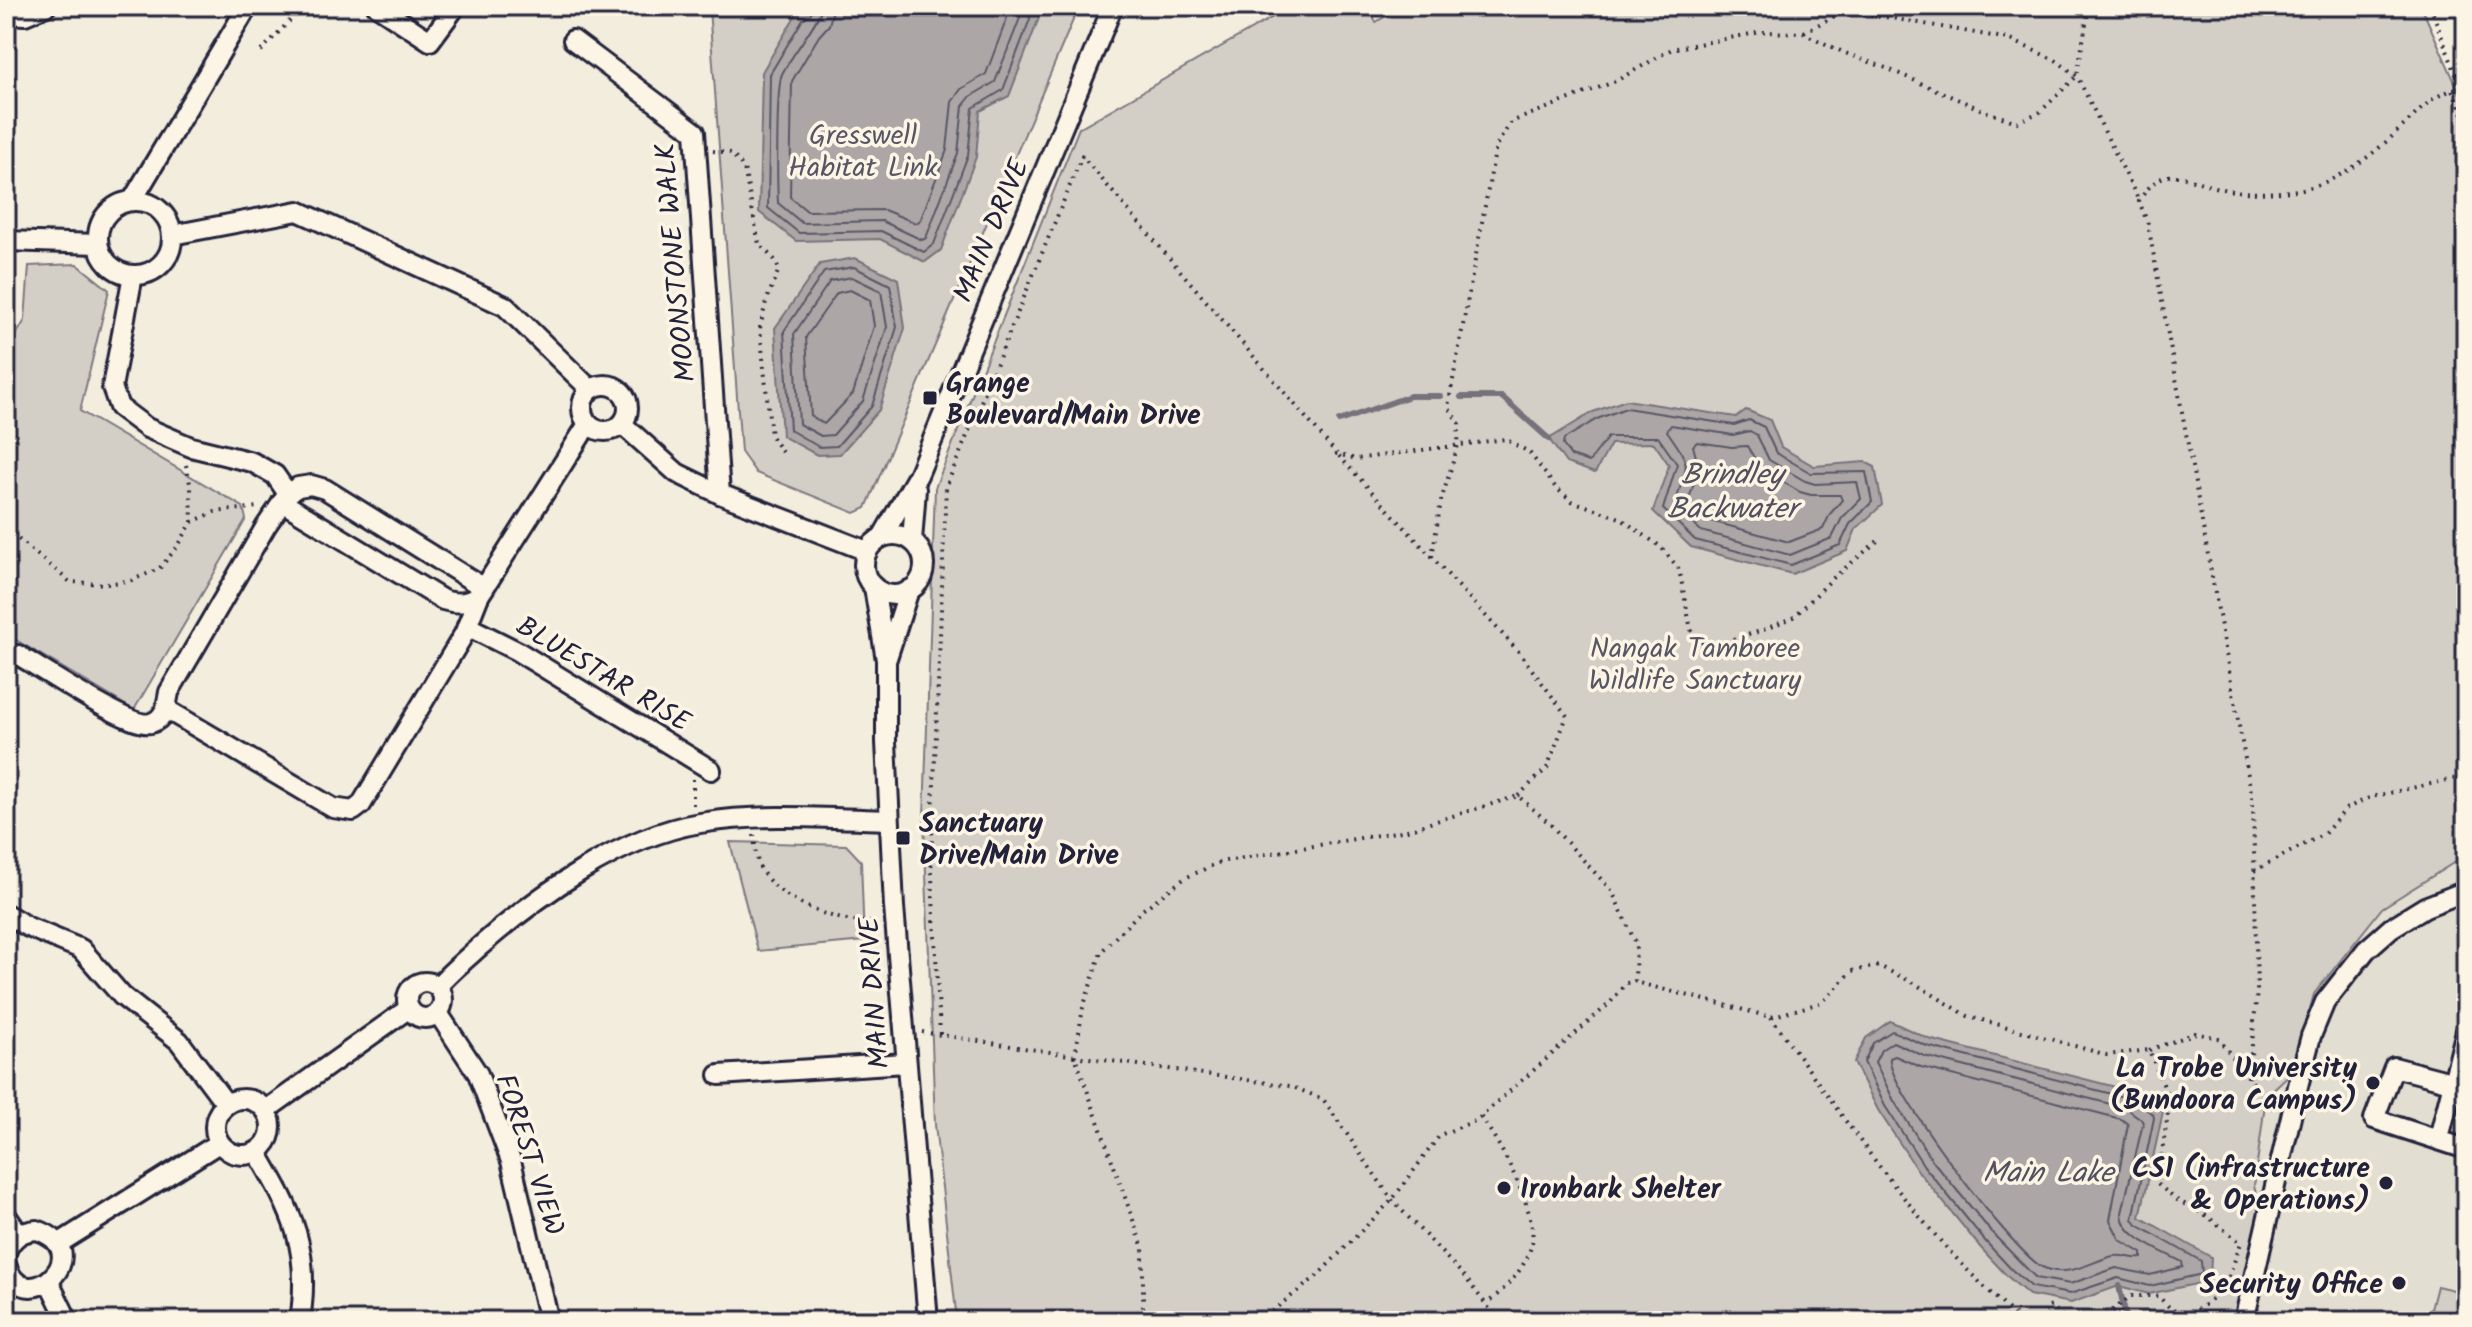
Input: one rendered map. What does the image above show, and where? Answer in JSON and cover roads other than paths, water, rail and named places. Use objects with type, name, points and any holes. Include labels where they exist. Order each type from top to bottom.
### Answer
[{"type":"street","points":[[6,14],[25,15],[46,6]]},
{"type":"street","points":[[132,201],[248,6]]},
{"type":"street","points":[[377,6],[430,41],[456,6]]},
{"type":"street","name":"MAIN DRIVE","points":[[882,537],[918,475],[1113,6]]},
{"type":"street","name":"MOONSTONE WALK","points":[[573,40],[695,132],[720,494]]},
{"type":"street","points":[[132,201],[145,202],[160,211],[168,221],[172,235],[165,259],[145,274],[133,275],[109,265],[98,244],[98,231],[106,215],[115,206],[132,201]]},
{"type":"street","points":[[172,235],[298,211],[505,306],[590,389]]},
{"type":"street","points":[[6,241],[98,244]]},
{"type":"street","points":[[133,275],[112,387],[119,407],[147,428],[191,447],[252,462],[275,475],[281,504],[443,600],[467,603],[481,592]]},
{"type":"street","points":[[606,384],[621,391],[628,405],[628,413],[622,424],[608,431],[599,431],[588,424],[581,409],[590,389],[606,384]]},
{"type":"street","points":[[166,709],[333,808],[353,811],[361,805],[467,626],[481,592],[588,424]]},
{"type":"street","points":[[622,424],[677,473],[720,494],[867,551]]},
{"type":"street","name":"MAIN DRIVE","points":[[912,541],[918,475]]},
{"type":"street","points":[[6,654],[18,655],[130,721],[152,723],[166,709],[169,692],[281,504],[298,487],[311,485],[325,489],[481,592]]},
{"type":"street","points":[[897,535],[912,541],[919,548],[924,566],[917,584],[909,590],[891,595],[874,587],[864,570],[867,551],[882,537],[897,535]]},
{"type":"street","name":"MAIN DRIVE","points":[[874,587],[886,660],[889,820],[928,1321]]},
{"type":"street","name":"MAIN DRIVE","points":[[886,660],[909,590]]},
{"type":"street","name":"BLUESTAR RISE","points":[[467,626],[517,651],[705,767]]},
{"type":"street","points":[[438,986],[515,915],[583,868],[660,835],[696,824],[753,816],[889,820]]},
{"type":"street","points":[[2244,1321],[2311,1036],[2325,1002],[2346,973],[2391,928],[2425,907],[2466,891]]},
{"type":"street","points":[[6,914],[28,927],[81,949],[122,996],[179,1041],[226,1104]]},
{"type":"street","points":[[427,981],[438,986],[443,999],[438,1013],[420,1018],[408,1009],[407,995],[415,984],[427,981]]},
{"type":"street","points":[[266,1110],[408,1009]]},
{"type":"street","name":"FOREST VIEW","points":[[438,1013],[478,1074],[511,1161],[549,1321]]},
{"type":"street","points":[[2439,1138],[2466,1031]]},
{"type":"street","points":[[719,1075],[906,1063]]},
{"type":"street","points":[[2451,1082],[2394,1067],[2374,1119],[2466,1149]]},
{"type":"street","points":[[245,1098],[266,1110],[271,1119],[269,1139],[257,1152],[237,1155],[228,1152],[219,1143],[214,1123],[226,1104],[245,1098]]},
{"type":"street","points":[[58,1244],[219,1143]]},
{"type":"street","points":[[257,1152],[283,1196],[297,1232],[304,1264],[300,1321]]},
{"type":"street","points":[[6,1215],[19,1234]]},
{"type":"street","points":[[6,1252],[9,1243],[19,1234],[37,1230],[47,1233],[58,1244],[61,1263],[49,1282],[31,1287],[21,1284],[7,1270]]},
{"type":"street","points":[[49,1282],[68,1321]]},
{"type":"water","points":[[817,6],[1035,6],[1039,18],[1009,96],[980,111],[976,157],[941,250],[925,262],[880,239],[796,241],[759,212],[762,72],[798,11]]},
{"type":"water","points":[[855,258],[898,279],[905,328],[879,410],[840,454],[817,455],[782,436],[775,328],[820,264]]},
{"type":"water","name":"Brindley Backwater","points":[[1626,400],[1736,417],[1746,410],[1770,420],[1781,447],[1814,466],[1865,462],[1875,467],[1882,505],[1856,529],[1847,551],[1792,574],[1691,547],[1653,511],[1669,465],[1654,443],[1611,444],[1595,473],[1566,463],[1549,439],[1593,412]]},
{"type":"water","name":"Main Lake","points":[[1890,1021],[1929,1039],[2135,1092],[2163,1112],[2140,1217],[2211,1257],[2210,1281],[2149,1294],[2119,1286],[2071,1303],[2029,1295],[1980,1247],[1918,1171],[1878,1110],[1854,1062],[1866,1038]]},
{"type":"waterway","points":[[1339,421],[1410,396],[1440,396]]},
{"type":"waterway","points":[[1461,397],[1502,397],[1549,439]]},
{"type":"waterway","points":[[2119,1286],[2127,1321]]},
{"type":"place","name":"Grange Boulevard/Main Drive","points":[[930,398]]},
{"type":"place","name":"Sanctuary Drive/Main Drive","points":[[903,838]]},
{"type":"place","name":"La Trobe University (Bundoora Campus)","points":[[2373,1083]]},
{"type":"place","name":"CS1 (infrastructure & Operations)","points":[[2386,1183]]},
{"type":"place","name":"Ironbark Shelter","points":[[1504,1188]]},
{"type":"place","name":"Security Office","points":[[2399,1283]]},
{"type":"park label","name":"Gresswell Habitat Link","points":[[863,150]]},
{"type":"park label","name":"Nangak Tamboree Wildlife Sanctuary","points":[[1695,663]]}]
